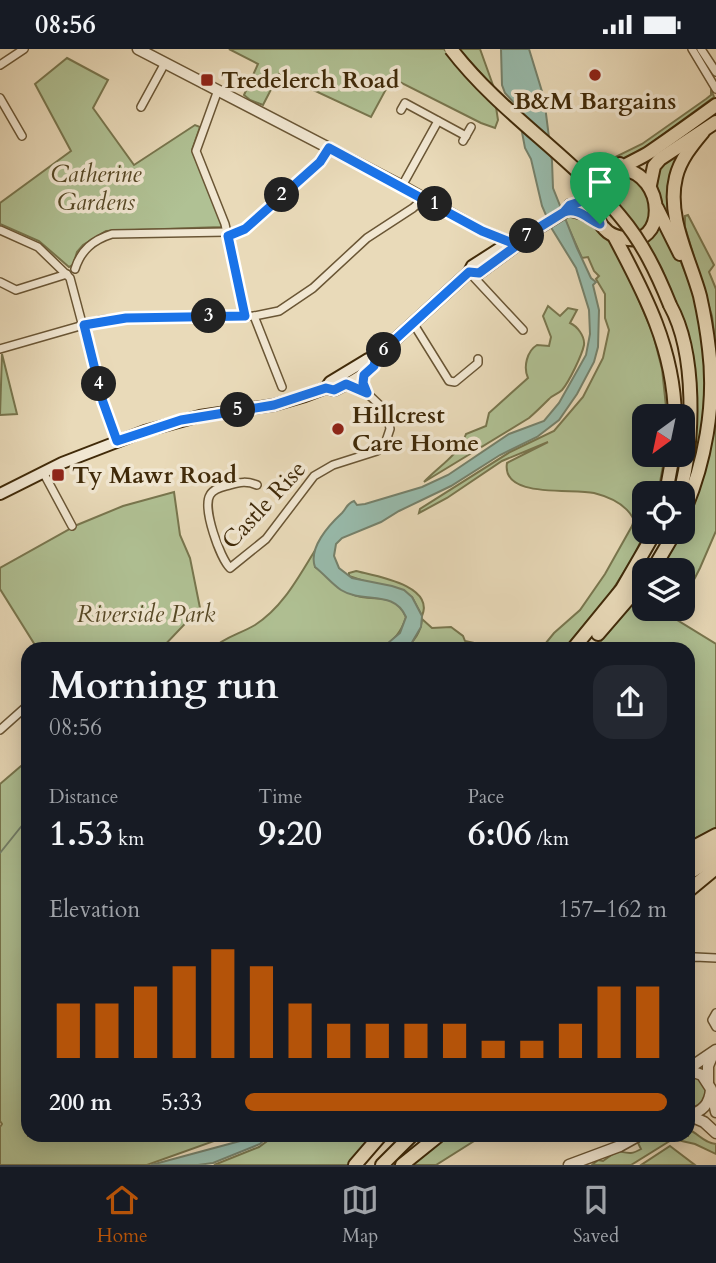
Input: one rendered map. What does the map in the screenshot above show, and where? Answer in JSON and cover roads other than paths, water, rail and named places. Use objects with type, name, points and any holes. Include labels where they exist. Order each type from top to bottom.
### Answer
[{"type":"main road","points":[[451,49],[490,93],[590,183],[621,217],[647,255],[676,315],[683,341],[688,383],[689,440],[682,481]]},
{"type":"main road","points":[[469,272],[479,273],[533,231],[597,191],[609,176],[651,151],[716,105]]},
{"type":"main road","points":[[695,481],[700,466],[710,404],[709,351],[699,296],[681,238],[674,198],[678,171],[690,147],[716,122]]},
{"type":"main road","points":[[699,296],[655,204],[650,185],[654,166],[660,159],[691,137],[703,132]]},
{"type":"main road","points":[[569,208],[573,201],[593,188],[607,170],[643,150],[651,151]]},
{"type":"main road","points":[[621,169],[638,173],[650,185]]},
{"type":"main road","points":[[597,191],[594,204],[600,224]]},
{"type":"main road","points":[[614,236],[640,239],[655,222],[655,204]]},
{"type":"main road","points":[[569,208],[600,224],[614,236],[638,278],[659,328],[671,378],[674,404]]},
{"type":"main road","points":[[326,388],[330,382],[376,357],[469,272],[472,266],[520,235],[533,231]]},
{"type":"main road","points":[[670,305],[682,364],[684,404]]},
{"type":"main road","points":[[0,494],[43,472],[117,441],[181,420],[274,405],[326,388],[334,390],[374,366],[376,357]]},
{"type":"main road","points":[[579,642],[622,589],[648,544]]},
{"type":"main road","points":[[629,597],[632,592]]},
{"type":"main road","points":[[590,642],[632,594]]},
{"type":"main road","points":[[695,846],[716,835]]},
{"type":"main road","points":[[695,858],[716,845]]},
{"type":"main road","points":[[695,870],[716,856]]},
{"type":"main road","points":[[695,885],[716,868]]},
{"type":"main road","points":[[355,1165],[375,1142]]},
{"type":"main road","points":[[371,1165],[394,1142]]},
{"type":"main road","points":[[382,1165],[405,1142]]},
{"type":"main road","points":[[402,1165],[431,1142]]},
{"type":"street","points":[[0,65],[24,49]]},
{"type":"street","points":[[138,49],[402,186],[482,231],[510,242]]},
{"type":"street","points":[[692,49],[716,89]]},
{"type":"street","points":[[701,49],[716,72]]},
{"type":"street","points":[[141,107],[165,63]]},
{"type":"street","points":[[218,90],[196,151],[228,234],[249,316],[282,387]]},
{"type":"street","points":[[0,98],[22,136]]},
{"type":"street","points":[[401,110],[405,103],[464,138],[471,127]]},
{"type":"street","points":[[402,186],[438,121]]},
{"type":"street","points":[[75,269],[85,249],[99,239],[112,235],[228,234],[245,229],[320,162],[329,148]]},
{"type":"street","points":[[0,349],[84,325],[126,318],[249,316],[279,311],[298,300],[366,238],[424,198]]},
{"type":"street","points":[[0,230],[38,247],[72,282],[103,402],[117,441]]},
{"type":"street","points":[[482,231],[492,242],[489,255]]},
{"type":"street","points":[[469,272],[523,330]]},
{"type":"street","points":[[0,282],[16,290],[67,274]]},
{"type":"street","points":[[413,323],[449,381],[455,382],[478,363],[478,359]]},
{"type":"street","points":[[365,372],[363,383],[367,393]]},
{"type":"street","name":"Castle Rise","points":[[222,575],[265,539],[314,476],[333,465],[377,451],[385,444],[390,429],[388,415],[367,393],[346,384]]},
{"type":"street","points":[[43,472],[72,526]]},
{"type":"street","name":"Castle Rise","points":[[230,568],[221,554],[208,510],[208,499],[214,491],[240,482],[257,485]]},
{"type":"street","points":[[0,730],[21,711]]},
{"type":"street","points":[[695,957],[716,958]]},
{"type":"street","points":[[716,1013],[712,1020],[716,1027]]},
{"type":"street","points":[[695,1065],[715,1050]]},
{"type":"street","points":[[695,1113],[709,1101],[708,1066],[715,1050]]},
{"type":"street","points":[[695,1072],[702,1075],[709,1086],[716,1112]]},
{"type":"street","points":[[695,1118],[716,1133]]},
{"type":"street","points":[[569,1165],[627,1142]]},
{"type":"waterway","points":[[0,853],[21,827]]},
{"type":"place","name":"B&M Bargains","points":[[595,75]]},
{"type":"place","name":"Tredelerch Road","points":[[207,80]]},
{"type":"place","name":"Hillcrest Care Home","points":[[338,429]]},
{"type":"place","name":"Ty Mawr Road","points":[[58,475]]},
{"type":"park label","name":"Catherine Gardens","points":[[96,188]]},
{"type":"park label","name":"Riverside Park","points":[[146,614]]}]
